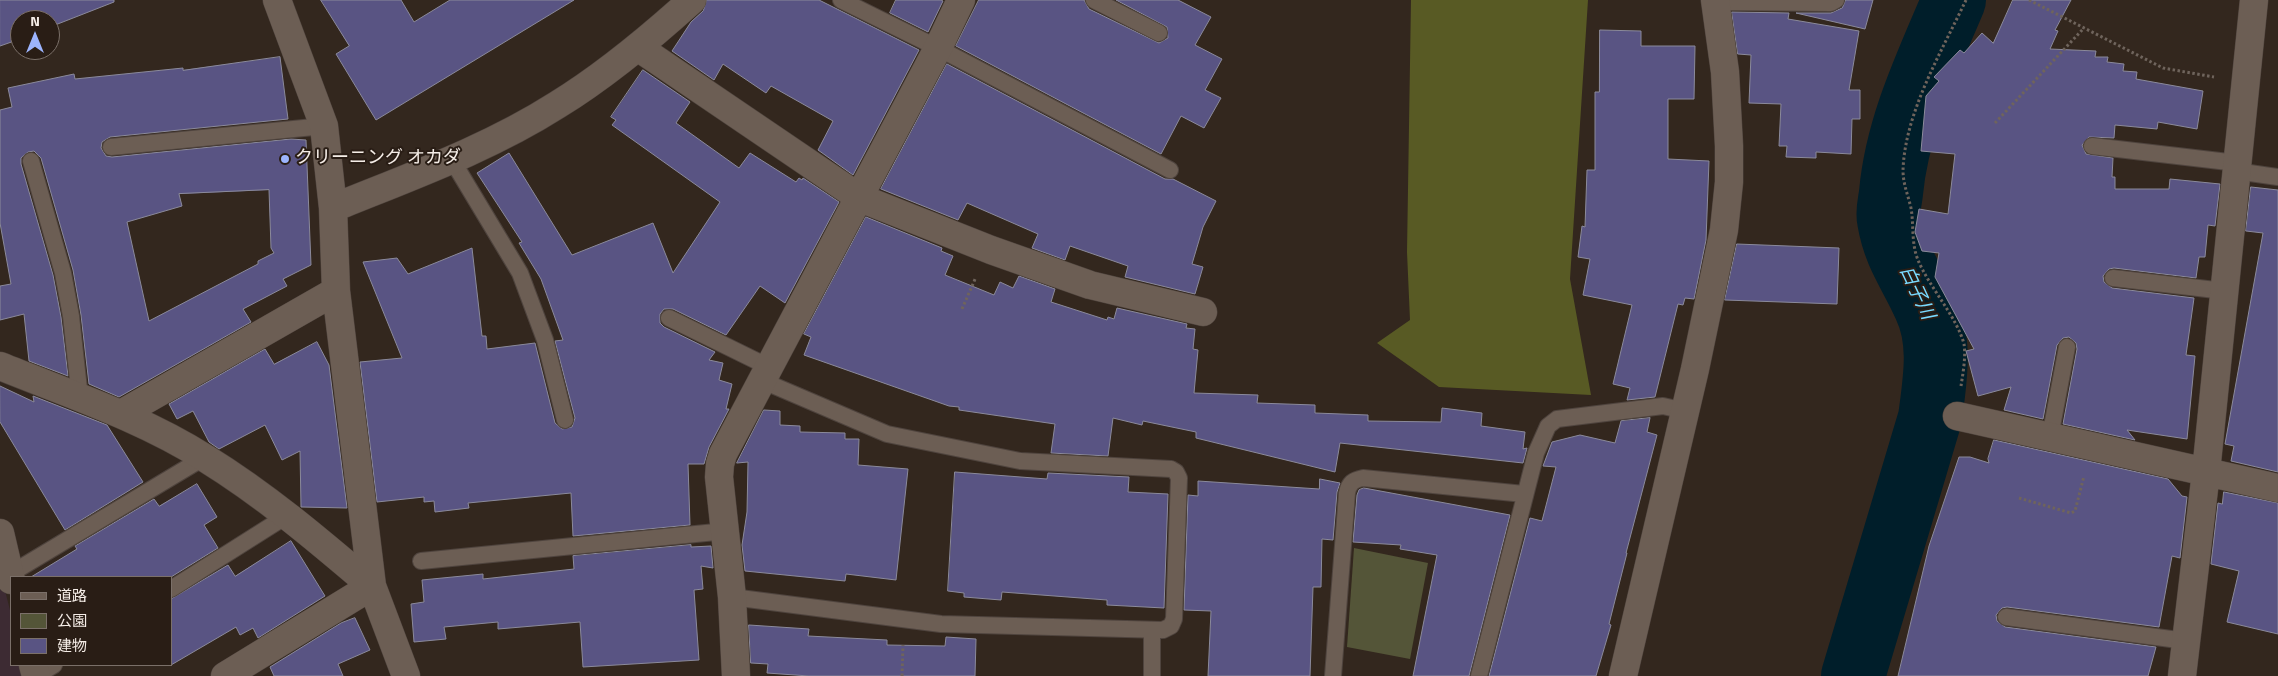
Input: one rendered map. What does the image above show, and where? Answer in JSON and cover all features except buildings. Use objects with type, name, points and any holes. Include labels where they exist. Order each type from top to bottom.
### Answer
[{"type":"street","points":[[277,0],[324,126],[333,208],[336,291],[372,586],[406,676]]},
{"type":"street","points":[[333,208],[452,160],[558,105],[639,48],[692,0]]},
{"type":"street","points":[[736,676],[732,597],[719,477],[723,454],[767,375],[829,253],[860,198],[961,0]]},
{"type":"street","points":[[2182,676],[2206,472],[2254,0]]},
{"type":"street","points":[[1623,676],[1685,411],[1724,230],[1729,182],[1725,72],[1715,1]]},
{"type":"street","points":[[639,48],[860,198],[991,250],[1090,285],[1203,312]]},
{"type":"street","points":[[121,414],[336,291]]},
{"type":"street","points":[[0,366],[121,414],[205,457],[288,515],[372,586]]},
{"type":"street","points":[[1957,416],[2278,488]]},
{"type":"street","points":[[0,533],[10,577]]},
{"type":"street","points":[[225,676],[372,586]]},
{"type":"lane","points":[[841,0],[938,48],[1170,170]]},
{"type":"lane","points":[[1094,0],[1159,33]]},
{"type":"lane","points":[[1715,1],[1830,3],[1836,0]]},
{"type":"lane","points":[[111,147],[324,126]]},
{"type":"lane","points":[[2092,146],[2236,167],[2278,177]]},
{"type":"lane","points":[[452,160],[520,272],[545,340],[565,420]]},
{"type":"lane","points":[[31,161],[63,272],[71,316],[80,398]]},
{"type":"lane","points":[[2113,278],[2224,291]]},
{"type":"lane","points":[[669,318],[767,375],[887,434],[1020,462],[1171,468],[1179,478],[1174,620],[1171,626],[1164,630],[941,624],[732,597]]},
{"type":"lane","points":[[2050,437],[2067,347]]},
{"type":"lane","points":[[1479,676],[1524,494],[1536,453],[1548,426],[1557,419],[1663,406],[1685,411]]},
{"type":"lane","points":[[12,576],[205,457]]},
{"type":"lane","points":[[1333,676],[1347,493],[1348,486],[1353,480],[1363,478],[1524,494]]},
{"type":"lane","points":[[172,588],[288,515]]},
{"type":"lane","points":[[421,561],[726,530]]},
{"type":"lane","points":[[2006,617],[2186,641]]},
{"type":"lane","points":[[1152,630],[1152,676]]},
{"type":"lane","points":[[36,676],[52,666]]},
{"type":"path","points":[[1957,416],[1964,364],[1964,344],[1918,260],[1912,236],[1911,208],[1904,187],[1903,171],[1907,142],[1922,91],[1966,0]]},
{"type":"path","points":[[2029,0],[2163,68],[2245,82]]},
{"type":"path","points":[[1994,123],[2084,28]]},
{"type":"path","points":[[2019,498],[2066,512],[2075,511],[2092,446]]},
{"type":"shaded area","points":[[1411,0],[1588,0],[1570,279],[1591,395],[1439,387],[1377,343],[1410,320],[1407,252]]},
{"type":"shaded area","points":[[0,571],[10,610],[10,666],[24,666],[27,676],[0,676]]},
{"type":"green space","points":[[1354,548],[1428,563],[1410,659],[1347,647]]},
{"type":"waterway","name":"白子川","points":[[1853,676],[1930,418],[1936,361],[1934,333],[1925,306],[1895,244],[1888,210],[1894,168],[1907,118],[1924,70],[1954,0]]},
{"type":"place","name":"クリーニング オカダ","points":[[285,159]]}]
